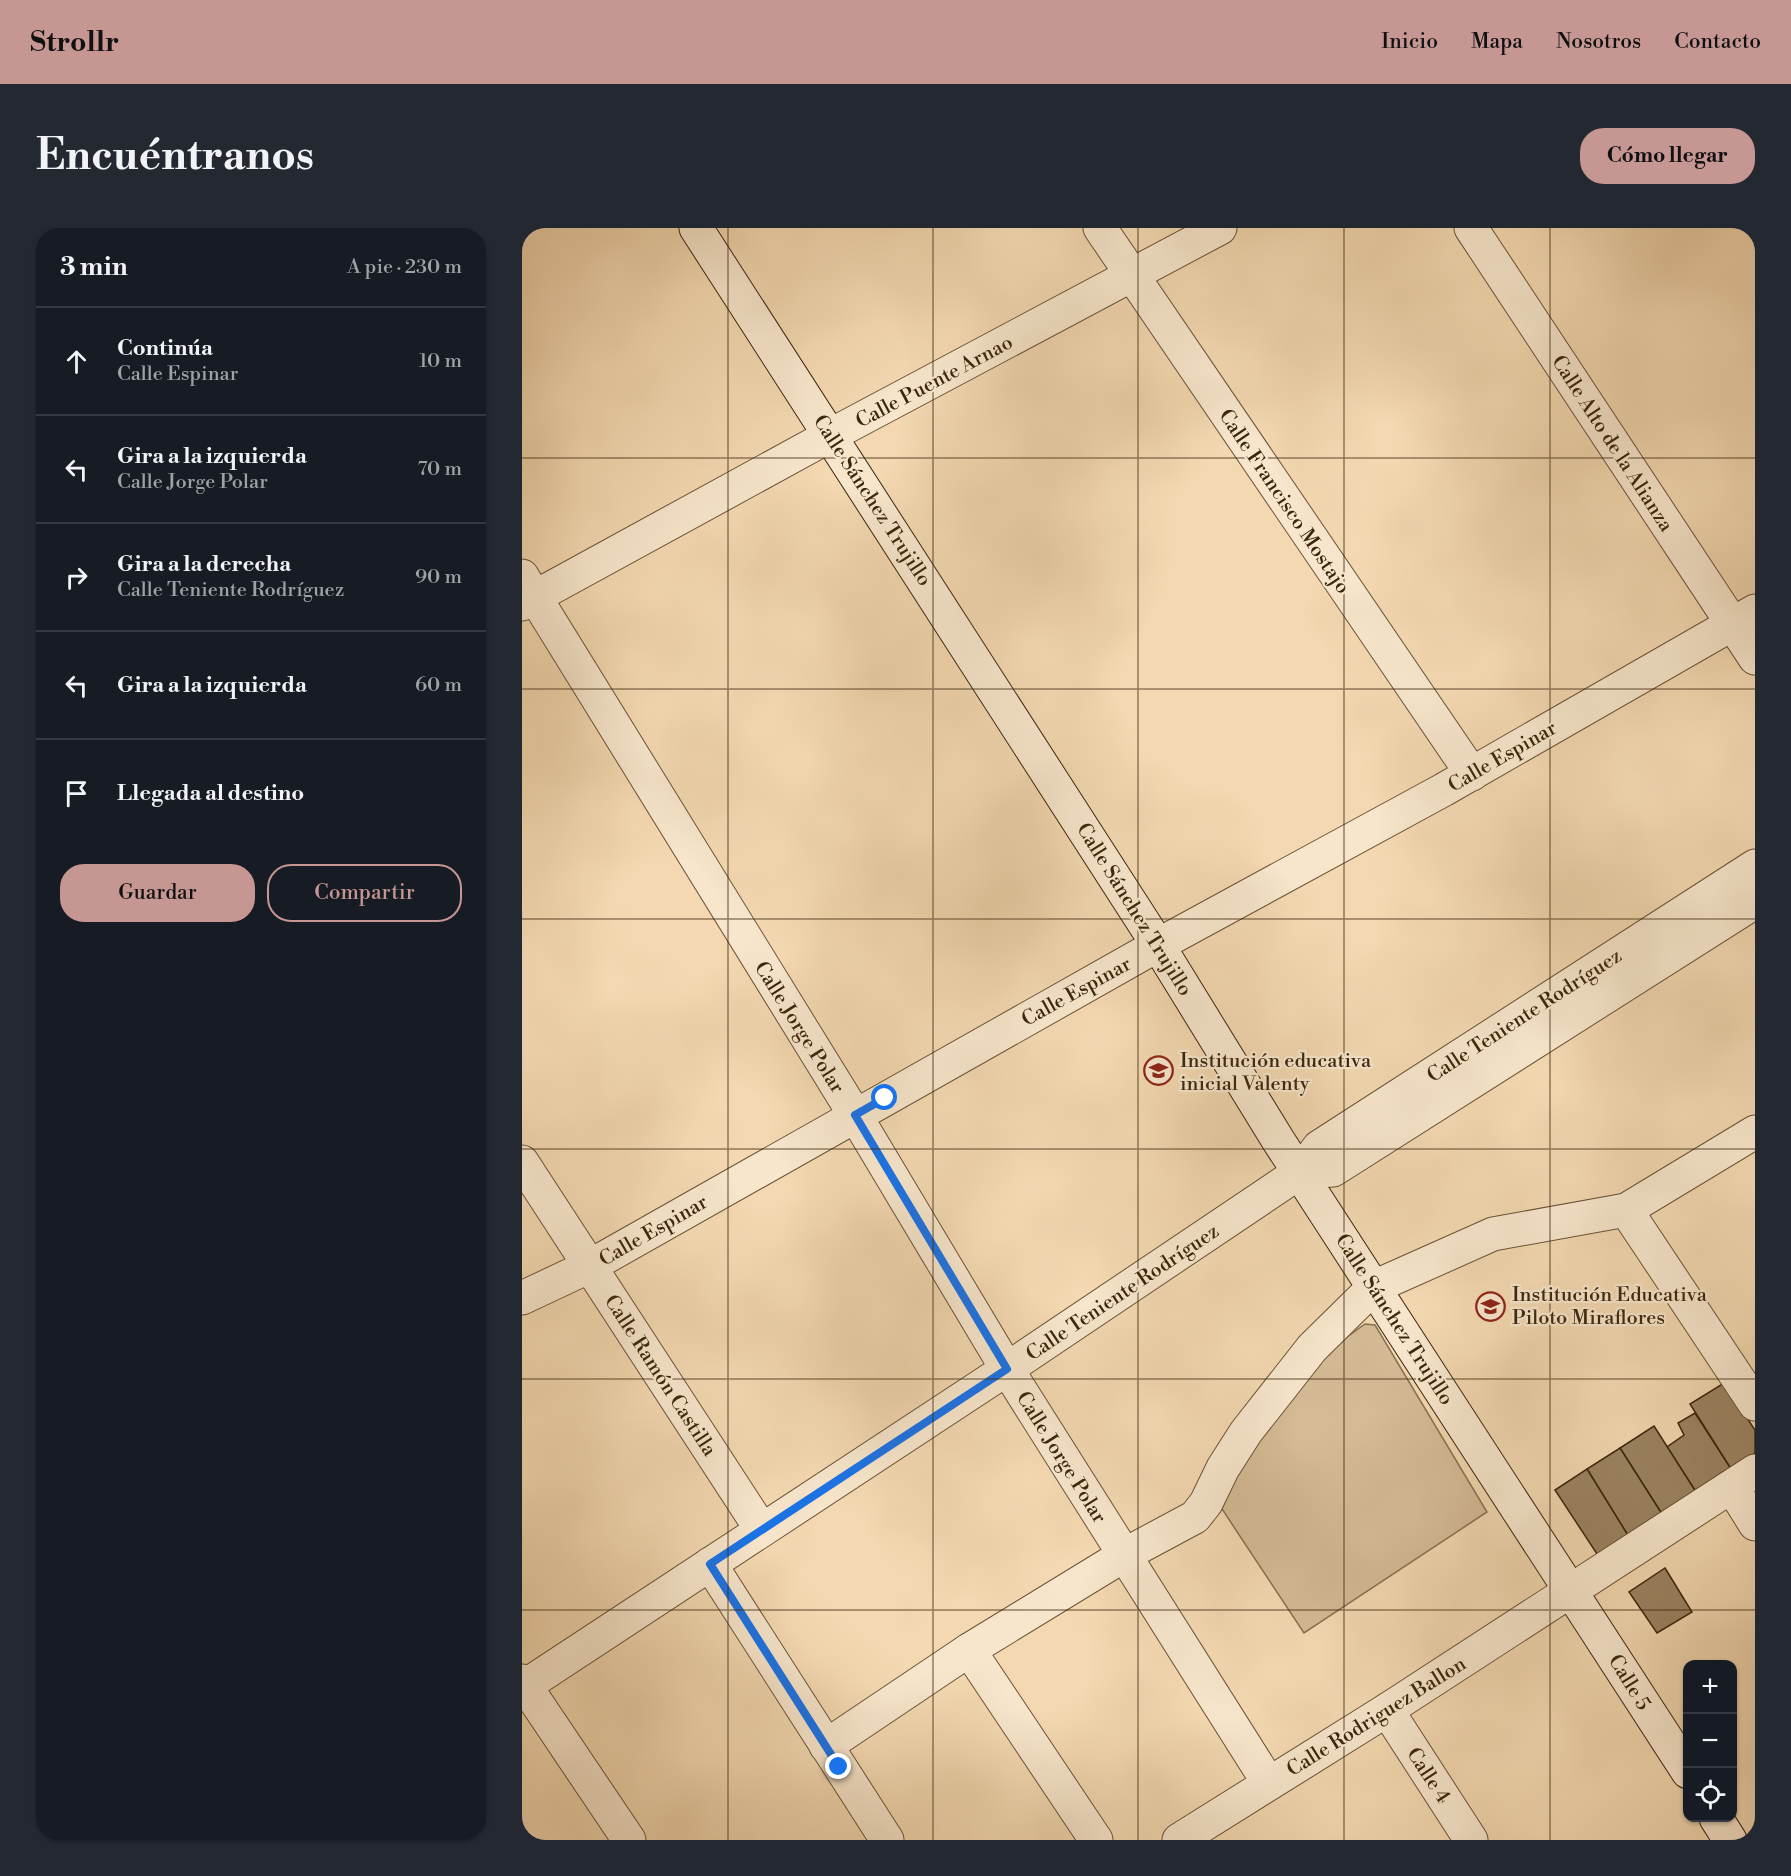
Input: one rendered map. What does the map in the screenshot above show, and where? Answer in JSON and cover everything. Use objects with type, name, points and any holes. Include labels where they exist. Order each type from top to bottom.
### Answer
[{"type":"street","name":"Calle Sánchez Trujillo","points":[[696,228],[1158,945],[1300,1172],[1572,1591]]},
{"type":"street","name":"Calle Francisco Mostajo","points":[[1100,228],[1131,277],[1472,774]]},
{"type":"street","name":"Calle Puente Arnao","points":[[526,592],[831,435],[1220,228]]},
{"type":"street","name":"Calle Alto de la Alianza","points":[[1471,228],[1744,617],[1755,658]]},
{"type":"street","name":"Calle Jorge Polar","points":[[526,592],[855,1115],[1007,1369],[1269,1782]]},
{"type":"street","name":"Calle Espinar","points":[[522,1298],[590,1266],[1158,945],[1472,774],[1744,617]]},
{"type":"street","name":"Calle Teniente Rodríguez","points":[[523,1685],[1007,1369],[1300,1172],[1318,1147],[1755,866]]},
{"type":"street","name":"Calle Teniente Rodríguez","points":[[1300,1172],[1333,1170],[1755,902]]},
{"type":"street","points":[[826,1746],[969,1650],[1126,1554],[1195,1517],[1201,1511],[1223,1468],[1246,1432],[1312,1348],[1374,1287],[1493,1234],[1626,1210],[1755,1132]]},
{"type":"street","name":"Calle Ramón Castilla","points":[[522,1162],[761,1529]]},
{"type":"street","points":[[1626,1210],[1755,1404]]},
{"type":"street","points":[[1743,1479],[1755,1524]]},
{"type":"street","name":"Calle Rodriguez Ballon","points":[[1179,1840],[1223,1829],[1269,1782],[1387,1710],[1743,1479]]},
{"type":"street","points":[[710,1564],[887,1840]]},
{"type":"street","name":"Calle 5","points":[[1572,1591],[1685,1768]]},
{"type":"street","points":[[969,1650],[1096,1840]]},
{"type":"street","points":[[523,1685],[629,1840]]},
{"type":"street","name":"Calle 4","points":[[1387,1710],[1471,1840]]},
{"type":"street","points":[[1719,1822],[1730,1840]]},
{"type":"shaded area","points":[[1365,1324],[1375,1325],[1487,1512],[1304,1633],[1222,1509],[1240,1457],[1318,1358]]},
{"type":"building","points":[[1724,1383],[1755,1430],[1755,1453],[1731,1469],[1690,1404]]},
{"type":"building","points":[[1695,1413],[1731,1469],[1696,1492],[1667,1447],[1684,1435],[1678,1423]]},
{"type":"building","points":[[1654,1426],[1696,1492],[1662,1514],[1620,1448]]},
{"type":"building","points":[[1620,1448],[1662,1514],[1629,1537],[1587,1469]]},
{"type":"building","points":[[1587,1469],[1629,1537],[1599,1557],[1555,1490]]},
{"type":"building","points":[[1665,1568],[1692,1612],[1657,1633],[1629,1592]]},
{"type":"place","name":"Institución educativa inicial Valenty","points":[[1159,1071]]},
{"type":"place","name":"Institución Educativa Piloto Miraflores","points":[[1491,1306]]},
{"type":"route","points":[[839,1767],[710,1564],[781,1515],[1007,1369],[855,1115],[885,1098]]}]
